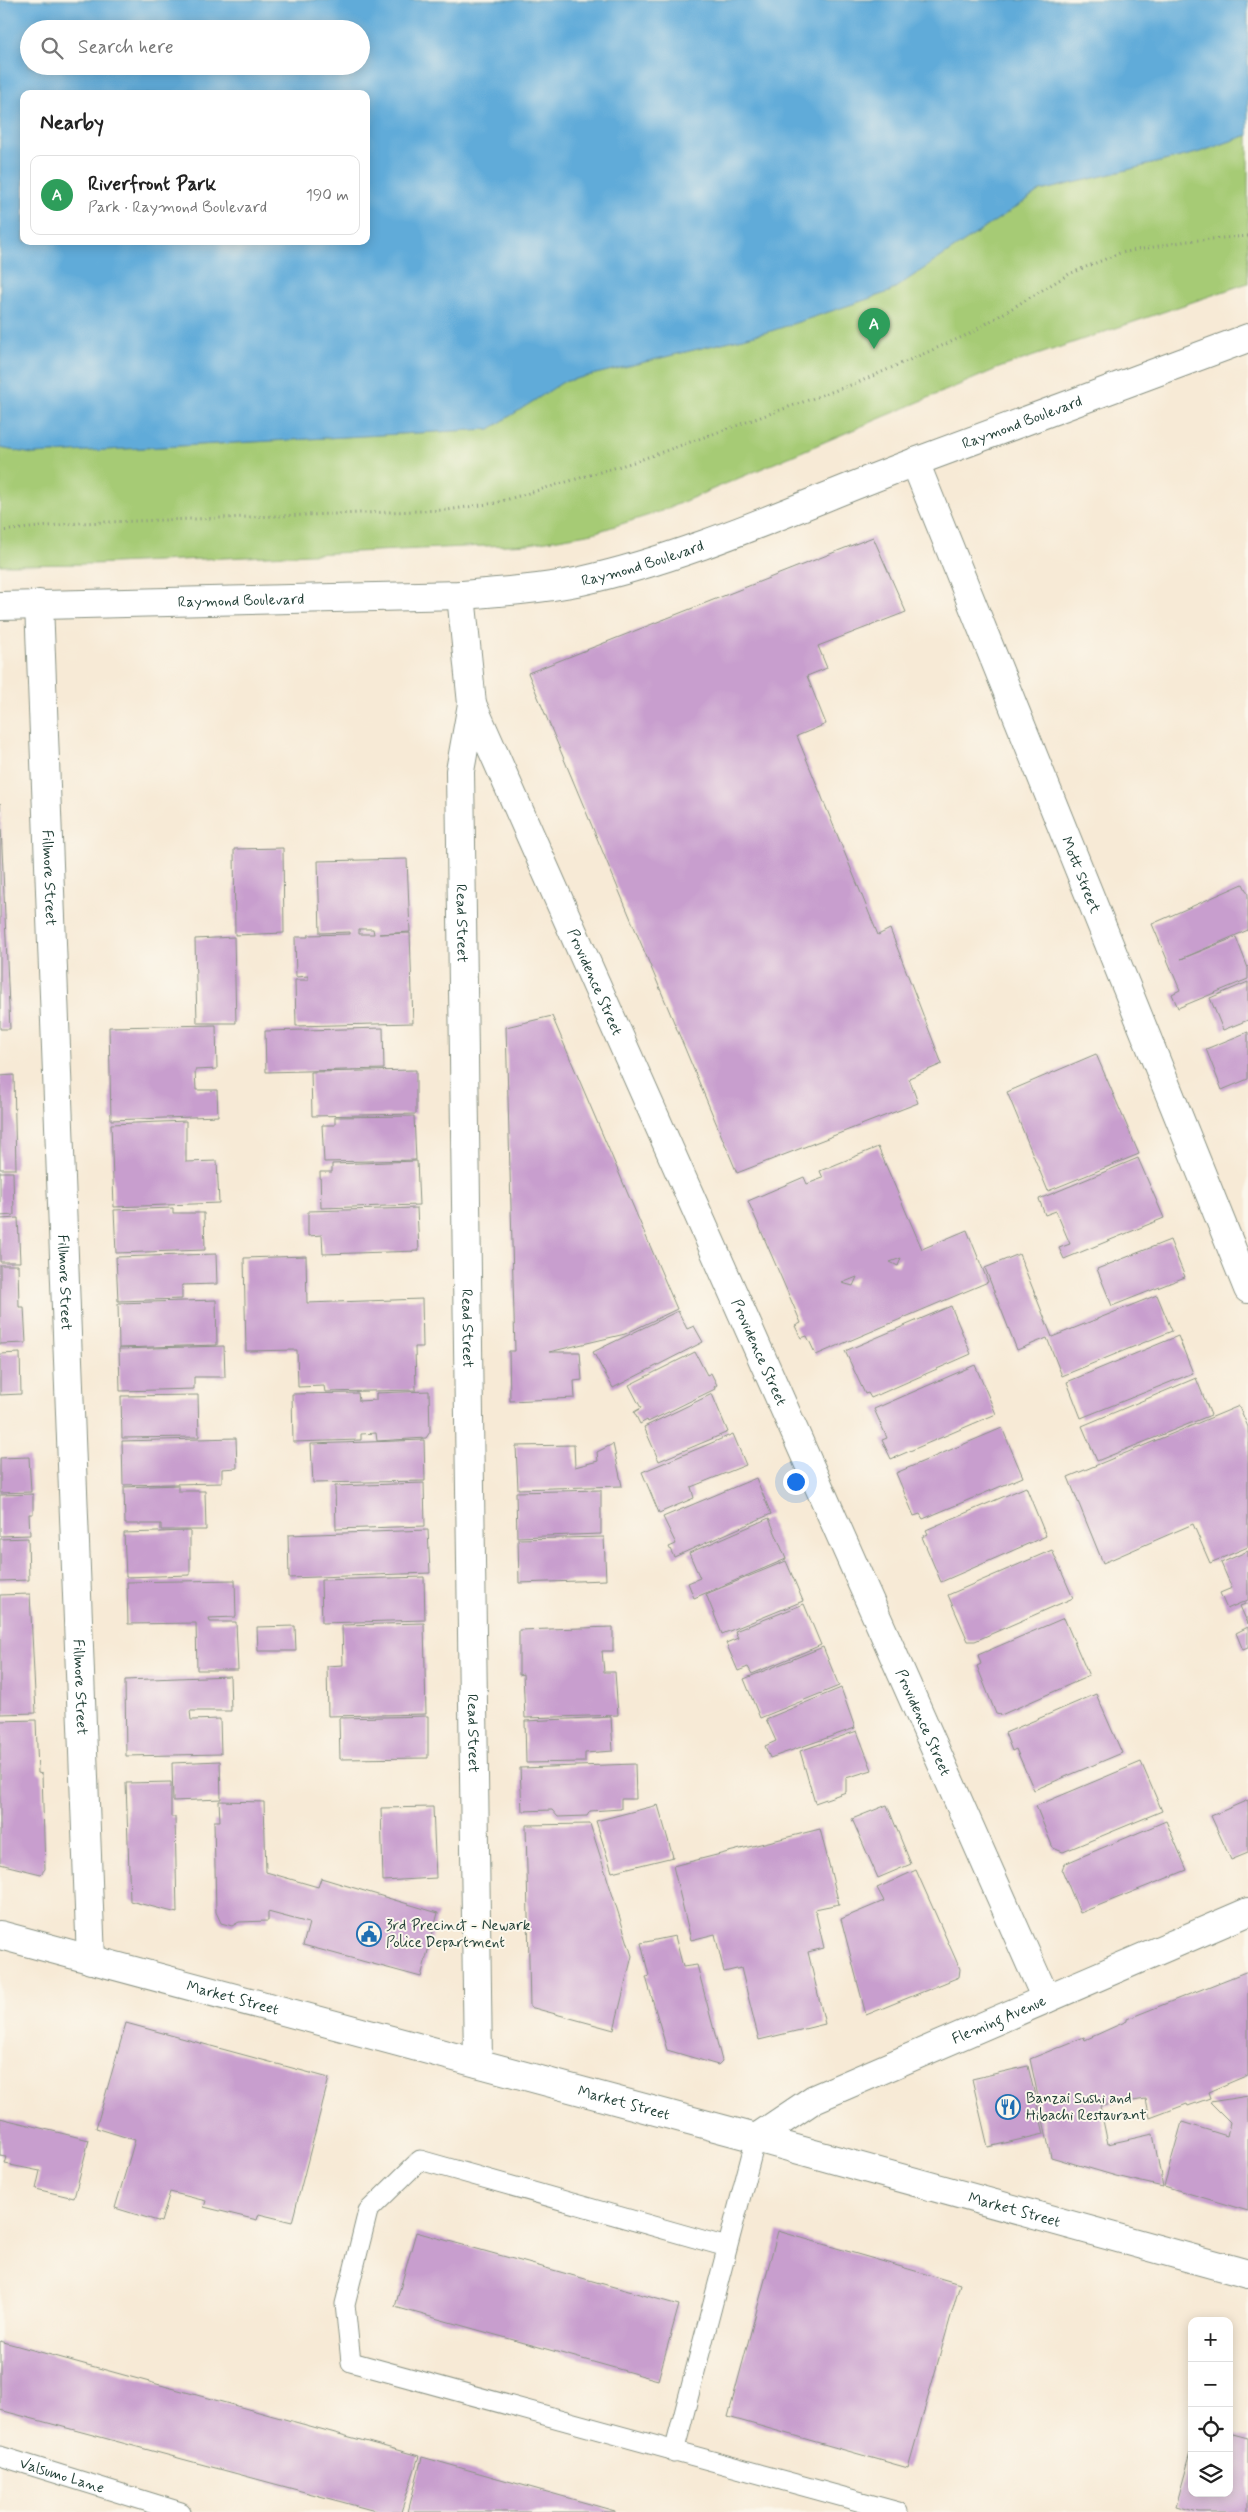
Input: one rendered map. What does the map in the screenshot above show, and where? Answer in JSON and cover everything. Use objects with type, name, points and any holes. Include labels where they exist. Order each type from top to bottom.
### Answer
[{"type":"street","name":"Raymond Boulevard","points":[[0,606],[461,595],[578,581],[618,572],[697,547],[915,462],[1248,338]]},
{"type":"street","name":"Mott Street","points":[[915,462],[1248,1289]]},
{"type":"street","name":"Read Street","points":[[461,595],[472,704],[460,771],[478,2062]]},
{"type":"street","name":"Fillmore Street","points":[[39,604],[92,1960]]},
{"type":"street","name":"Providence Street","points":[[472,704],[1046,1999]]},
{"type":"street","name":"Fleming Avenue","points":[[756,2138],[814,2099],[1248,1912]]},
{"type":"street","name":"Market Street","points":[[0,1935],[478,2062],[1248,2274]]},
{"type":"lane","points":[[674,2452],[756,2138]]},
{"type":"lane","points":[[727,2247],[420,2160],[368,2211],[345,2304],[350,2362],[898,2512]]},
{"type":"lane","name":"Valsumo Lane","points":[[0,2456],[181,2512]]},
{"type":"path","points":[[0,531],[79,524],[447,510],[495,503],[634,462],[858,382],[969,334],[1069,274],[1120,253],[1187,241],[1248,236]]},
{"type":"green space","points":[[1248,135],[1248,283],[999,368],[659,512],[593,533],[529,544],[93,564],[0,565],[0,448],[33,454],[490,429],[563,382],[771,331],[889,292],[1040,191],[1197,153]]},
{"type":"water","points":[[0,0],[1248,0],[1248,135],[1197,153],[1040,191],[889,292],[771,331],[563,382],[490,429],[33,454],[0,448]]},
{"type":"building","points":[[873,537],[906,612],[818,646],[827,668],[807,676],[826,724],[797,736],[878,935],[890,929],[942,1064],[909,1078],[918,1103],[737,1173],[528,673]]},
{"type":"building","points":[[0,803],[10,1029],[0,1029]]},
{"type":"building","points":[[283,848],[284,933],[235,935],[234,849]]},
{"type":"building","points":[[407,859],[410,932],[379,934],[410,933],[413,1023],[296,1026],[295,980],[308,980],[308,976],[296,977],[295,937],[350,934],[350,932],[320,933],[318,861]],"holes":[[[359,929],[373,929],[374,934],[359,934]]]},
{"type":"building","points":[[1243,884],[1248,894],[1248,930],[1181,959],[1236,937],[1248,968],[1248,979],[1178,1008],[1172,994],[1180,990],[1152,924]]},
{"type":"building","points":[[234,937],[236,1023],[197,1023],[195,939]]},
{"type":"building","points":[[1248,982],[1248,1020],[1223,1030],[1210,998]]},
{"type":"building","points":[[552,1016],[677,1309],[625,1334],[549,1352],[580,1352],[582,1380],[574,1381],[575,1398],[510,1401],[509,1351],[515,1351],[506,1027]]},
{"type":"building","points":[[216,1025],[217,1069],[195,1070],[196,1090],[217,1090],[218,1116],[111,1120],[109,1027]]},
{"type":"building","points":[[383,1028],[384,1069],[266,1072],[265,1031]]},
{"type":"building","points":[[1248,1032],[1248,1079],[1222,1090],[1206,1049]]},
{"type":"building","points":[[1096,1054],[1139,1154],[1048,1191],[1007,1092]]},
{"type":"building","points":[[416,1070],[416,1114],[312,1116],[311,1072]]},
{"type":"building","points":[[14,1075],[16,1169],[0,1169],[0,1076]]},
{"type":"building","points":[[414,1116],[416,1160],[324,1162],[322,1125],[335,1125],[335,1117]]},
{"type":"building","points":[[186,1121],[186,1162],[217,1161],[219,1203],[114,1207],[111,1124]]},
{"type":"building","points":[[878,1147],[922,1249],[967,1230],[988,1282],[816,1355],[807,1336],[801,1338],[795,1326],[801,1323],[748,1201],[804,1177],[807,1184],[823,1178],[820,1171]],"holes":[[[901,1258],[898,1266],[890,1262]],[[857,1277],[853,1286],[842,1283]]]},
{"type":"building","points":[[1138,1158],[1164,1218],[1064,1259],[1059,1248],[1070,1244],[1056,1211],[1045,1215],[1039,1199]]},
{"type":"building","points":[[417,1161],[419,1205],[321,1208],[320,1172],[332,1172],[332,1164]]},
{"type":"building","points":[[0,1172],[13,1172],[14,1215],[0,1216]]},
{"type":"building","points":[[173,1208],[173,1213],[204,1213],[205,1250],[116,1253],[114,1210]]},
{"type":"building","points":[[417,1208],[419,1251],[323,1254],[322,1235],[308,1236],[308,1211]]},
{"type":"building","points":[[18,1218],[20,1262],[0,1262],[0,1219]]},
{"type":"building","points":[[1170,1240],[1185,1277],[1112,1306],[1097,1269]]},
{"type":"building","points":[[216,1254],[217,1284],[182,1285],[182,1299],[118,1301],[116,1257]]},
{"type":"building","points":[[1019,1254],[1052,1337],[1157,1295],[1172,1331],[1062,1376],[1047,1338],[1017,1350],[985,1268]]},
{"type":"building","points":[[306,1256],[307,1303],[422,1299],[423,1347],[415,1347],[416,1390],[325,1392],[324,1386],[298,1387],[297,1350],[246,1351],[244,1258]]},
{"type":"building","points":[[0,1265],[18,1265],[19,1307],[24,1307],[26,1343],[0,1344]]},
{"type":"building","points":[[216,1300],[217,1345],[119,1348],[118,1303]]},
{"type":"building","points":[[951,1306],[971,1354],[871,1398],[868,1393],[865,1394],[845,1351]]},
{"type":"building","points":[[678,1311],[687,1329],[694,1326],[703,1342],[613,1388],[593,1352]]},
{"type":"building","points":[[1178,1336],[1193,1373],[1081,1418],[1067,1382]]},
{"type":"building","points":[[224,1346],[225,1377],[194,1377],[194,1389],[120,1391],[119,1349]]},
{"type":"building","points":[[695,1352],[707,1375],[711,1373],[717,1385],[714,1387],[715,1389],[648,1422],[647,1420],[640,1424],[634,1412],[641,1408],[629,1385]]},
{"type":"building","points":[[20,1353],[21,1394],[0,1395],[0,1354]]},
{"type":"building","points":[[975,1365],[996,1414],[891,1459],[882,1440],[887,1438],[874,1409]]},
{"type":"building","points":[[1196,1378],[1211,1415],[1097,1461],[1082,1426]]},
{"type":"building","points":[[429,1391],[430,1432],[426,1438],[377,1441],[376,1433],[361,1434],[361,1440],[293,1442],[292,1394],[358,1393],[359,1401],[376,1400],[376,1393]]},
{"type":"building","points":[[712,1394],[728,1432],[659,1461],[644,1427]]},
{"type":"building","points":[[198,1395],[199,1437],[122,1438],[121,1396]]},
{"type":"building","points":[[1239,1406],[1248,1427],[1248,1547],[1210,1563],[1193,1524],[1103,1563],[1068,1477]]},
{"type":"building","points":[[1002,1428],[1023,1477],[923,1519],[920,1514],[914,1516],[896,1473]]},
{"type":"building","points":[[733,1434],[746,1465],[691,1487],[694,1498],[659,1513],[642,1472]]},
{"type":"building","points":[[236,1438],[237,1468],[222,1469],[222,1483],[123,1485],[122,1441]]},
{"type":"building","points":[[424,1440],[425,1481],[313,1483],[311,1444]]},
{"type":"building","points":[[613,1444],[622,1486],[518,1489],[516,1446],[574,1445],[575,1467],[598,1461],[597,1452]]},
{"type":"building","points":[[29,1457],[31,1492],[0,1493],[0,1458]]},
{"type":"building","points":[[756,1478],[771,1514],[674,1557],[669,1547],[676,1544],[663,1517]]},
{"type":"building","points":[[424,1483],[425,1526],[336,1529],[335,1486]]},
{"type":"building","points":[[178,1485],[178,1491],[205,1491],[206,1530],[161,1530],[161,1524],[125,1524],[124,1487]]},
{"type":"building","points":[[1026,1487],[1046,1536],[941,1582],[922,1537],[928,1534],[926,1530]]},
{"type":"building","points":[[601,1490],[601,1534],[517,1537],[516,1492]]},
{"type":"building","points":[[33,1494],[33,1514],[29,1514],[30,1535],[0,1536],[0,1495]]},
{"type":"building","points":[[769,1518],[786,1559],[694,1598],[688,1583],[700,1578],[689,1553]]},
{"type":"building","points":[[428,1530],[430,1573],[289,1578],[288,1535]]},
{"type":"building","points":[[190,1531],[190,1575],[126,1577],[124,1533]]},
{"type":"building","points":[[604,1537],[606,1580],[519,1583],[518,1539]]},
{"type":"building","points":[[28,1538],[29,1580],[0,1581],[0,1539]]},
{"type":"building","points":[[1052,1550],[1073,1598],[975,1641],[968,1641],[948,1595]]},
{"type":"building","points":[[1248,1551],[1248,1600],[1227,1609],[1220,1593],[1232,1588],[1221,1563]]},
{"type":"building","points":[[786,1561],[803,1601],[722,1634],[706,1594]]},
{"type":"building","points":[[424,1577],[425,1620],[322,1623],[321,1580]]},
{"type":"building","points":[[235,1580],[236,1617],[209,1618],[210,1622],[236,1622],[238,1670],[197,1670],[196,1623],[128,1624],[127,1582]]},
{"type":"building","points":[[30,1594],[36,1713],[0,1714],[0,1595]]},
{"type":"building","points":[[1248,1603],[1248,1624],[1240,1606]]},
{"type":"building","points":[[804,1604],[821,1645],[752,1674],[748,1667],[738,1671],[726,1643],[738,1638],[735,1631]]},
{"type":"building","points":[[1064,1618],[1089,1676],[1001,1715],[996,1714],[977,1666],[981,1664],[978,1655]]},
{"type":"building","points":[[424,1623],[426,1714],[328,1716],[327,1666],[343,1665],[342,1625]]},
{"type":"building","points":[[295,1626],[296,1651],[258,1651],[257,1627]]},
{"type":"building","points":[[613,1627],[613,1651],[602,1651],[604,1672],[615,1672],[618,1715],[525,1718],[523,1674],[519,1675],[519,1630]]},
{"type":"building","points":[[1248,1627],[1248,1648],[1243,1650],[1236,1633]]},
{"type":"building","points":[[823,1647],[839,1686],[760,1718],[744,1679]]},
{"type":"building","points":[[230,1676],[231,1711],[190,1711],[191,1720],[220,1719],[221,1754],[126,1756],[125,1680]]},
{"type":"building","points":[[841,1688],[855,1728],[770,1758],[765,1746],[776,1741],[766,1719]]},
{"type":"building","points":[[1096,1694],[1122,1753],[1034,1790],[1016,1749],[1012,1751],[1005,1733]]},
{"type":"building","points":[[428,1716],[428,1758],[340,1759],[339,1718]]},
{"type":"building","points":[[611,1717],[613,1751],[585,1753],[585,1762],[526,1763],[525,1721]]},
{"type":"building","points":[[36,1720],[38,1773],[42,1774],[45,1869],[41,1874],[0,1864],[0,1721]]},
{"type":"building","points":[[857,1731],[872,1770],[846,1778],[846,1792],[815,1803],[800,1751]]},
{"type":"building","points":[[220,1761],[221,1799],[173,1801],[172,1763]]},
{"type":"building","points":[[1141,1762],[1162,1811],[1063,1852],[1053,1848],[1036,1806]]},
{"type":"building","points":[[635,1764],[636,1799],[621,1799],[621,1809],[590,1811],[587,1816],[558,1817],[552,1810],[522,1811],[520,1768]]},
{"type":"building","points":[[171,1782],[171,1817],[175,1817],[177,1913],[130,1901],[126,1783]]},
{"type":"building","points":[[1248,1800],[1248,1853],[1231,1860],[1211,1816]]},
{"type":"building","name":"3rd Precinct - Newark Police Department","points":[[219,1801],[264,1802],[266,1872],[318,1887],[321,1878],[438,1913],[421,1977],[303,1945],[309,1923],[268,1912],[268,1921],[239,1922],[232,1926],[221,1923],[216,1912],[214,1821],[220,1821]]},
{"type":"building","points":[[658,1805],[673,1857],[612,1872],[596,1821]]},
{"type":"building","points":[[887,1805],[911,1864],[878,1878],[852,1819]]},
{"type":"building","points":[[433,1807],[436,1878],[383,1881],[381,1808]]},
{"type":"building","points":[[1166,1821],[1187,1870],[1080,1913],[1062,1870],[1064,1864]]},
{"type":"building","points":[[590,1824],[632,1956],[614,2030],[530,2007],[526,1825]]},
{"type":"building","points":[[820,1829],[839,1904],[815,1909],[824,1948],[808,1952],[825,2024],[759,2040],[741,1968],[724,1972],[715,1934],[691,1940],[673,1866]]},
{"type":"building","points":[[916,1870],[960,1969],[959,1977],[866,2015],[841,1919],[884,1901],[877,1888]]},
{"type":"building","points":[[675,1936],[683,1967],[697,1965],[722,2061],[718,2065],[667,2050],[646,1977],[649,1976],[641,1943]]},
{"type":"building","points":[[1248,1971],[1248,2075],[1208,2092],[1210,2098],[1188,2106],[1187,2104],[1150,2118],[1146,2099],[1100,2106],[1108,2144],[1153,2134],[1163,2187],[1116,2176],[1051,2157],[1030,2059],[1084,2037],[1085,2040],[1127,2021],[1127,2019]]},
{"type":"building","points":[[126,2023],[329,2078],[292,2222],[259,2214],[257,2220],[204,2207],[206,2201],[170,2192],[161,2222],[115,2208],[135,2140],[96,2128]]},
{"type":"building","name":"Banzai Sushi and Hibachi Restaurant","points":[[1028,2066],[1044,2134],[988,2147],[972,2079]]},
{"type":"building","points":[[1248,2096],[1248,2211],[1164,2186],[1182,2122],[1227,2136],[1230,2122],[1210,2102]]},
{"type":"building","points":[[0,2118],[89,2140],[74,2198],[36,2189],[40,2171],[5,2164],[7,2157],[0,2156]]},
{"type":"building","points":[[778,2231],[960,2284],[908,2468],[728,2417]]},
{"type":"building","points":[[416,2232],[679,2305],[658,2380],[395,2307]]},
{"type":"building","points":[[0,2341],[419,2456],[401,2512],[379,2512],[0,2410]]},
{"type":"building","points":[[1233,2434],[1248,2438],[1248,2512],[1198,2512],[1176,2506],[1188,2463],[1188,2497],[1233,2497]]},
{"type":"building","points":[[422,2457],[615,2511],[615,2512],[408,2512]]},
{"type":"place","name":"Riverfront Park","points":[[874,349]]},
{"type":"place","name":"3rd Precinct - Newark Police Department","points":[[369,1934]]},
{"type":"place","name":"Banzai Sushi and Hibachi Restaurant","points":[[1008,2107]]}]
